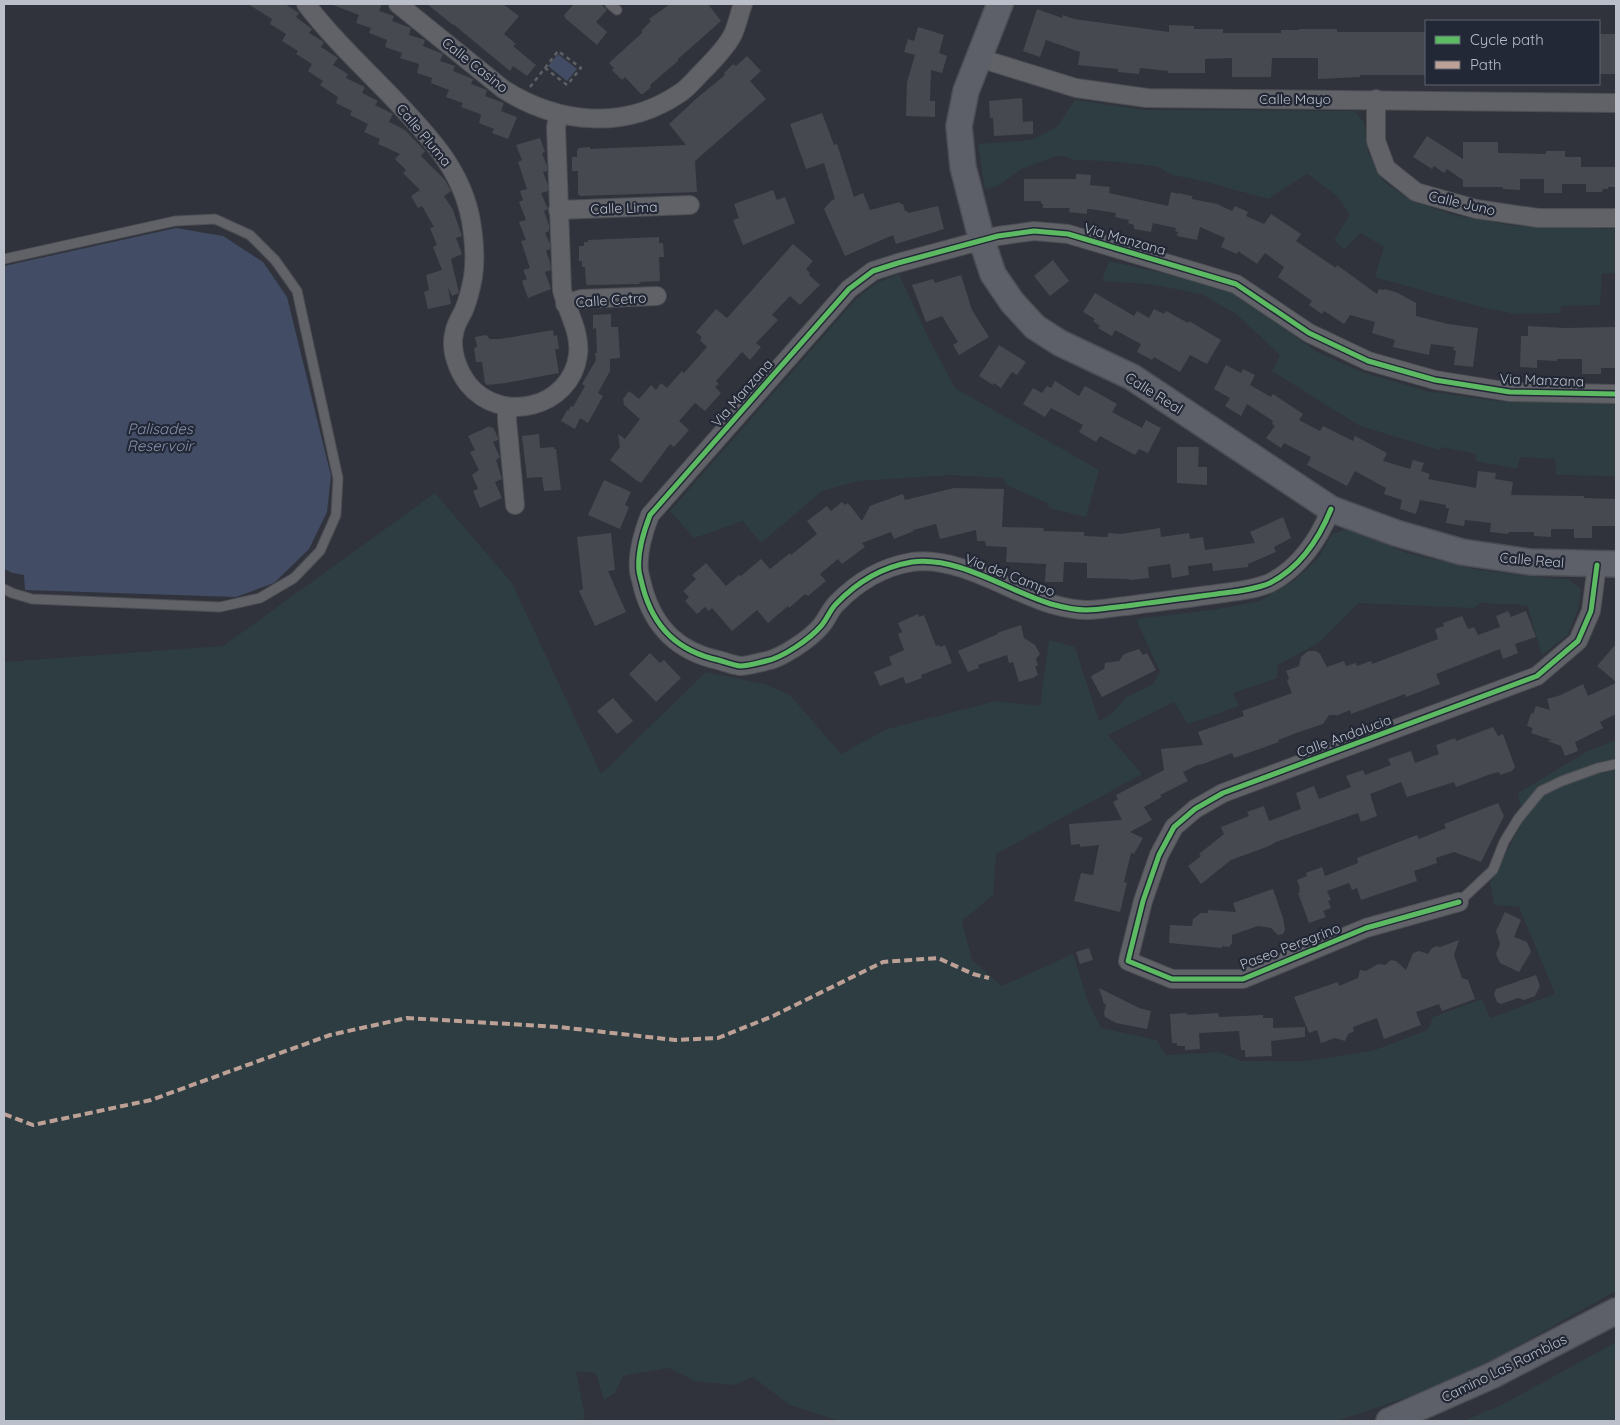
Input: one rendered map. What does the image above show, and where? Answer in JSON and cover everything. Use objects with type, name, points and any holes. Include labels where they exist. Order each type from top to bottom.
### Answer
[{"type":"street","name":"Calle Pluma","points":[[306,4],[329,32],[441,151],[456,176],[471,220],[475,259],[469,293],[453,336],[456,358],[463,375],[475,391],[484,398],[507,407],[528,407],[549,399],[564,386],[574,371],[578,355],[578,337],[565,304],[562,290],[556,127],[559,114]]},
{"type":"street","name":"Calle Casino","points":[[398,4],[503,89],[521,100],[559,114],[592,118],[624,117],[654,108],[681,92],[708,66],[732,36],[743,4]]},
{"type":"street","name":"Calle Real","points":[[1000,4],[966,91],[959,126],[963,167],[982,241],[993,274],[1012,302],[1035,327],[1060,343],[1132,377],[1331,509],[1396,533],[1462,552],[1530,562],[1607,565]]},
{"type":"street","name":"Calle Mayo","points":[[979,58],[1076,88],[1147,98],[1616,103]]},
{"type":"street","name":"Calle Juno","points":[[1376,100],[1376,141],[1386,168],[1416,192],[1476,209],[1538,218],[1616,218]]},
{"type":"street","name":"Calle Lima","points":[[558,210],[690,205]]},
{"type":"street","name":"Via Manzana","points":[[639,571],[641,540],[650,515],[849,289],[873,272],[898,263],[998,236],[1034,231],[1068,234],[1236,284],[1318,337],[1368,362],[1435,380],[1510,392],[1616,394]]},
{"type":"street","name":"Calle Cetro","points":[[565,304],[581,299],[657,296]]},
{"type":"street","points":[[507,407],[515,505]]},
{"type":"street","name":"Via del Campo","points":[[639,571],[653,616],[668,636],[686,649],[705,657],[740,666],[769,661],[799,645],[821,626],[835,606],[852,590],[864,580],[884,569],[914,562],[958,566],[1015,591],[1052,604],[1075,609],[1088,610],[1159,602],[1269,584],[1296,564],[1307,551],[1326,522],[1331,509]]},
{"type":"street","name":"Calle Andalucia","points":[[1128,961],[1143,901],[1159,855],[1174,827],[1195,809],[1223,793],[1537,676],[1578,642],[1607,565]]},
{"type":"street","name":"Paseo Peregrino","points":[[1128,961],[1172,979],[1243,979],[1366,928],[1459,902]]},
{"type":"street","name":"Camino Las Ramblas","points":[[1390,1421],[1493,1375],[1616,1311]]},
{"type":"lane","points":[[610,4],[617,10]]},
{"type":"lane","points":[[4,259],[176,221],[215,218],[250,235],[275,260],[296,291],[338,478],[336,515],[320,551],[294,578],[260,598],[220,607],[32,599],[4,589]]},
{"type":"lane","points":[[1459,902],[1493,870],[1504,842],[1513,827],[1541,791],[1598,768],[1616,764]]},
{"type":"path","points":[[521,100],[545,68],[558,51],[580,68],[567,85],[545,68]]},
{"type":"shaded area","points":[[1075,100],[1144,110],[1354,111],[1364,122],[1368,152],[1383,181],[1405,197],[1453,215],[1515,226],[1616,229],[1616,273],[1602,274],[1600,305],[1561,306],[1560,313],[1515,314],[1481,307],[1375,277],[1384,247],[1360,233],[1344,249],[1334,240],[1350,215],[1336,195],[1307,174],[1268,199],[1203,181],[1172,175],[1157,166],[1075,160],[1060,155],[1023,168],[999,185],[985,190],[978,144],[1032,140],[1057,127]]},
{"type":"shaded area","points":[[1109,261],[1206,283],[1235,293],[1317,352],[1362,372],[1426,391],[1496,401],[1616,404],[1616,476],[1556,475],[1555,459],[1520,457],[1517,469],[1476,461],[1475,454],[1442,447],[1440,450],[1360,426],[1272,371],[1280,355],[1235,313],[1201,294],[1149,284],[1102,281]]},
{"type":"shaded area","points":[[899,274],[928,337],[955,388],[1099,470],[1086,517],[1049,508],[1047,503],[1006,485],[1003,478],[951,475],[858,481],[822,491],[761,543],[743,521],[694,538],[670,511],[856,299],[877,283]]},
{"type":"shaded area","points":[[435,493],[512,583],[601,774],[706,672],[764,684],[790,695],[841,754],[887,729],[996,701],[1040,706],[1049,640],[1075,647],[1099,721],[1110,715],[1127,697],[1153,684],[1160,672],[1136,619],[1212,610],[1260,601],[1296,579],[1319,557],[1332,534],[1347,529],[1407,553],[1478,570],[1568,579],[1581,589],[1578,610],[1567,635],[1542,655],[1527,605],[1480,603],[1474,608],[1358,603],[1320,642],[1278,665],[1277,678],[1233,693],[1239,706],[1188,724],[1174,702],[1108,735],[1142,774],[996,854],[993,895],[962,921],[972,960],[1002,986],[1073,954],[1088,1002],[1101,1028],[1157,1040],[1166,1055],[1219,1052],[1241,1061],[1305,1061],[1372,1051],[1428,1030],[1433,1017],[1482,999],[1490,1018],[1555,994],[1519,907],[1494,905],[1490,883],[1524,819],[1518,793],[1586,752],[1616,740],[1616,1291],[1496,1358],[1420,1393],[1336,1421],[837,1420],[790,1405],[753,1377],[734,1385],[695,1381],[669,1368],[623,1376],[615,1393],[604,1400],[596,1373],[576,1371],[585,1417],[581,1421],[4,1421],[4,662],[223,646]]},
{"type":"shaded area","points":[[1616,1342],[1616,1421],[1463,1421],[1502,1405]]},
{"type":"water","points":[[558,54],[577,69],[567,81],[548,66]]},
{"type":"water","name":"Palisades Reservoir","points":[[176,228],[223,236],[263,262],[287,297],[331,476],[327,512],[309,549],[274,583],[236,597],[25,590],[24,575],[4,569],[4,266]]},
{"type":"building","points":[[248,4],[285,4],[299,13],[296,17],[312,29],[309,33],[324,42],[321,47],[338,58],[333,65],[348,74],[346,78],[365,87],[362,93],[378,101],[375,105],[393,114],[389,122],[405,130],[425,151],[421,156],[445,180],[451,191],[444,196],[453,210],[462,236],[456,238],[462,254],[451,259],[459,293],[452,296],[448,287],[451,304],[428,309],[424,292],[429,290],[426,275],[442,270],[433,247],[437,245],[430,228],[434,227],[422,206],[418,208],[411,196],[420,190],[403,173],[406,170],[395,159],[400,154],[378,144],[380,139],[364,132],[368,124],[350,115],[352,111],[336,103],[338,97],[320,85],[323,81],[308,71],[312,64],[296,54],[298,51],[282,41],[286,34],[270,24],[272,19]]},
{"type":"building","points":[[333,4],[382,4],[379,11],[394,16],[392,21],[411,28],[409,35],[425,40],[423,46],[443,54],[440,61],[455,66],[453,71],[473,79],[471,84],[487,90],[485,96],[504,103],[501,111],[517,117],[508,139],[492,133],[494,129],[479,123],[480,114],[461,107],[463,103],[446,97],[449,90],[431,83],[432,78],[417,73],[419,64],[400,58],[402,53],[385,47],[387,40],[369,33],[371,28],[356,23],[359,15]]},
{"type":"building","points":[[427,4],[503,4],[519,16],[504,34],[516,44],[513,46],[536,65],[527,76],[513,66],[510,71]]},
{"type":"building","points":[[574,4],[601,4],[607,10],[596,22],[607,32],[597,45],[565,18],[564,15]]},
{"type":"building","points":[[670,4],[708,4],[721,21],[650,85],[651,87],[641,94],[625,77],[622,80],[612,70],[614,68],[609,63],[643,32],[641,31],[651,21],[649,19]]},
{"type":"building","points":[[1037,9],[1062,18],[1063,15],[1074,19],[1169,32],[1169,25],[1194,26],[1194,29],[1223,29],[1223,33],[1281,33],[1281,30],[1299,29],[1337,29],[1337,32],[1425,32],[1425,75],[1360,75],[1360,77],[1318,79],[1318,58],[1272,58],[1271,77],[1232,77],[1232,58],[1205,59],[1205,73],[1168,73],[1168,71],[1140,68],[1139,74],[1118,72],[1118,69],[1078,65],[1080,52],[1046,40],[1040,57],[1023,51]]},
{"type":"building","points":[[918,27],[944,35],[939,53],[947,56],[942,73],[931,70],[930,101],[935,101],[935,117],[906,116],[907,82],[915,55],[904,52],[908,39],[914,41]]},
{"type":"building","points":[[1600,34],[1616,34],[1616,74],[1600,74]]},
{"type":"building","points":[[747,56],[761,71],[750,81],[766,99],[695,161],[697,192],[580,196],[578,194],[578,171],[572,171],[572,157],[577,157],[577,150],[579,148],[686,145],[669,124],[725,75],[724,73],[733,64],[736,66]]},
{"type":"building","points":[[1022,98],[1023,122],[1033,121],[1033,134],[994,136],[993,118],[990,118],[989,101]]},
{"type":"building","points":[[822,113],[834,145],[837,144],[854,197],[863,193],[870,210],[900,202],[908,213],[938,206],[944,229],[896,244],[893,235],[845,256],[824,209],[835,199],[824,163],[806,169],[790,124]]},
{"type":"building","points":[[1427,136],[1463,159],[1463,142],[1498,142],[1498,153],[1546,154],[1546,151],[1565,151],[1565,157],[1581,157],[1581,167],[1616,167],[1616,187],[1608,187],[1608,189],[1603,189],[1602,192],[1586,192],[1586,184],[1562,184],[1562,193],[1544,193],[1544,179],[1520,179],[1520,190],[1503,189],[1503,187],[1463,187],[1463,180],[1447,169],[1444,173],[1434,166],[1432,169],[1413,157]]},
{"type":"building","points":[[540,138],[545,152],[542,153],[547,166],[547,171],[543,172],[548,185],[548,191],[541,193],[548,209],[544,211],[549,231],[545,233],[550,244],[550,249],[546,251],[551,270],[545,272],[551,289],[528,298],[522,281],[527,279],[523,270],[530,268],[521,241],[526,240],[519,222],[526,220],[519,202],[523,200],[520,191],[527,189],[518,162],[522,160],[516,145]]},
{"type":"building","points":[[1076,174],[1091,175],[1090,185],[1110,187],[1109,193],[1168,206],[1171,192],[1192,196],[1192,199],[1217,204],[1232,211],[1235,206],[1248,212],[1246,216],[1264,224],[1271,214],[1301,234],[1296,241],[1336,268],[1337,265],[1377,294],[1379,289],[1385,289],[1398,293],[1416,303],[1416,316],[1448,324],[1478,328],[1473,367],[1454,365],[1456,351],[1453,350],[1454,347],[1431,344],[1429,355],[1393,347],[1395,340],[1372,333],[1375,322],[1350,315],[1344,324],[1324,311],[1322,314],[1309,305],[1312,301],[1278,277],[1284,267],[1265,253],[1257,264],[1238,251],[1237,254],[1221,247],[1225,238],[1200,227],[1197,240],[1177,236],[1176,228],[1153,223],[1151,232],[1134,229],[1134,225],[1128,223],[1129,220],[1115,217],[1116,213],[1090,209],[1087,209],[1087,214],[1069,212],[1070,208],[1043,208],[1041,201],[1024,201],[1024,179],[1076,179]]},
{"type":"building","points":[[773,190],[777,200],[785,197],[795,223],[743,245],[733,220],[739,218],[734,204]]},
{"type":"building","points":[[659,237],[659,243],[663,243],[664,257],[659,257],[660,281],[640,282],[639,284],[587,285],[585,267],[582,267],[582,261],[579,261],[579,246],[584,246],[584,242],[588,242],[588,240]]},
{"type":"building","points":[[793,244],[813,261],[806,269],[810,273],[809,275],[820,285],[800,305],[790,296],[772,315],[778,320],[756,343],[761,347],[750,360],[742,352],[716,381],[719,384],[715,387],[721,393],[705,411],[695,403],[679,421],[689,430],[674,447],[670,444],[641,483],[636,480],[610,460],[620,447],[618,434],[625,439],[640,419],[624,405],[623,399],[629,391],[639,399],[651,385],[656,390],[661,383],[667,388],[682,371],[684,373],[707,347],[700,340],[702,337],[696,332],[716,309],[727,318]]},
{"type":"building","points":[[1053,260],[1069,281],[1050,296],[1034,276]]},
{"type":"building","points":[[961,275],[972,310],[989,337],[959,355],[953,345],[958,342],[942,316],[926,322],[912,285],[933,279],[935,283]]},
{"type":"building","points":[[1095,293],[1134,316],[1137,311],[1149,318],[1154,309],[1164,314],[1166,311],[1188,323],[1189,321],[1221,340],[1207,364],[1190,355],[1180,372],[1154,357],[1152,360],[1137,352],[1141,344],[1115,330],[1112,336],[1098,328],[1100,326],[1093,321],[1095,319],[1083,312]]},
{"type":"building","points":[[611,314],[611,327],[618,327],[620,358],[610,359],[610,371],[598,393],[603,396],[588,423],[580,418],[575,429],[561,421],[567,410],[571,406],[573,407],[585,386],[582,384],[596,360],[596,328],[593,329],[593,315]]},
{"type":"building","points":[[1528,326],[1564,328],[1616,327],[1616,368],[1601,368],[1601,374],[1582,374],[1582,359],[1537,360],[1537,368],[1520,367],[1521,336],[1528,336]]},
{"type":"building","points":[[553,330],[554,336],[557,335],[559,349],[555,349],[559,373],[506,383],[487,385],[485,383],[482,362],[476,362],[474,348],[477,347],[475,337],[486,335],[490,339],[500,339]]},
{"type":"building","points":[[999,345],[1026,362],[1017,375],[1012,372],[1001,388],[979,376]]},
{"type":"building","points":[[1226,365],[1241,373],[1243,369],[1255,375],[1250,385],[1271,397],[1273,394],[1303,414],[1299,420],[1320,431],[1323,426],[1353,441],[1355,436],[1387,453],[1383,461],[1410,469],[1413,460],[1424,463],[1421,471],[1430,474],[1428,479],[1476,488],[1478,471],[1496,473],[1495,479],[1513,482],[1511,495],[1584,496],[1584,498],[1616,499],[1616,526],[1592,526],[1592,538],[1574,538],[1574,529],[1551,529],[1551,537],[1534,536],[1534,532],[1509,532],[1508,534],[1490,532],[1491,523],[1465,520],[1464,526],[1446,523],[1449,508],[1446,508],[1446,505],[1420,500],[1416,514],[1400,509],[1402,500],[1384,494],[1386,488],[1355,471],[1347,486],[1307,465],[1311,457],[1284,443],[1281,448],[1266,438],[1275,426],[1272,424],[1273,421],[1247,404],[1241,416],[1225,406],[1230,398],[1214,389]]},
{"type":"building","points":[[1055,381],[1079,396],[1085,386],[1117,404],[1112,412],[1142,428],[1146,420],[1161,428],[1148,453],[1139,449],[1135,455],[1100,436],[1096,442],[1079,432],[1083,425],[1051,408],[1045,417],[1023,404],[1033,388],[1042,393],[1047,386],[1051,388]]},
{"type":"building","points":[[490,426],[491,428],[493,427],[498,438],[498,440],[493,442],[500,457],[496,460],[502,479],[495,482],[502,498],[480,508],[473,491],[478,489],[472,475],[479,470],[470,452],[475,450],[468,436]]},
{"type":"building","points":[[539,434],[540,448],[554,447],[556,449],[561,490],[544,491],[542,477],[527,478],[522,436]]},
{"type":"building","points":[[1177,447],[1199,447],[1198,467],[1207,467],[1207,485],[1177,483]]},
{"type":"building","points":[[604,480],[631,492],[625,505],[629,507],[620,529],[588,515]]},
{"type":"building","points":[[954,488],[1004,489],[1002,527],[1044,528],[1043,531],[1084,532],[1084,536],[1108,537],[1108,533],[1121,534],[1160,528],[1161,537],[1189,533],[1190,539],[1203,537],[1205,550],[1255,543],[1250,532],[1283,517],[1291,538],[1274,547],[1276,552],[1248,564],[1248,567],[1213,571],[1212,563],[1188,566],[1189,575],[1172,578],[1170,564],[1148,567],[1149,578],[1130,580],[1087,578],[1087,563],[1064,562],[1063,582],[1045,582],[1046,564],[1006,562],[1007,547],[986,546],[985,541],[977,541],[976,530],[940,539],[936,524],[913,530],[894,539],[891,532],[862,543],[865,547],[842,564],[838,559],[820,574],[826,581],[808,596],[805,594],[789,608],[788,606],[768,623],[757,610],[732,631],[712,608],[709,611],[705,607],[697,614],[685,601],[689,597],[683,591],[696,579],[692,575],[706,563],[726,586],[761,559],[770,569],[790,553],[791,555],[817,534],[807,521],[827,506],[831,511],[842,502],[845,505],[848,503],[862,521],[870,506],[875,504],[903,494],[905,500]]},
{"type":"building","points":[[611,533],[615,570],[608,571],[626,612],[595,626],[579,591],[583,589],[577,537]]},
{"type":"building","points":[[1508,611],[1511,617],[1526,611],[1536,637],[1515,644],[1518,653],[1503,659],[1500,649],[1436,674],[1440,684],[1406,697],[1405,694],[1351,714],[1350,710],[1338,715],[1329,715],[1323,724],[1278,740],[1279,742],[1234,758],[1232,753],[1183,772],[1188,781],[1160,795],[1162,797],[1144,807],[1152,820],[1130,832],[1143,838],[1134,854],[1131,853],[1124,882],[1127,883],[1120,912],[1074,901],[1081,873],[1093,875],[1099,845],[1080,847],[1080,844],[1071,845],[1069,824],[1122,820],[1113,802],[1118,799],[1116,795],[1164,770],[1161,749],[1203,745],[1198,732],[1244,716],[1242,711],[1292,693],[1287,681],[1289,678],[1286,671],[1299,666],[1301,657],[1308,651],[1316,651],[1320,654],[1327,667],[1344,661],[1346,666],[1356,663],[1357,666],[1371,661],[1372,664],[1438,639],[1435,629],[1444,626],[1443,623],[1462,616],[1468,629],[1474,627],[1478,635],[1500,627],[1496,616]]},
{"type":"building","points":[[918,614],[919,617],[924,615],[936,646],[945,645],[952,663],[921,675],[922,678],[906,684],[903,677],[880,686],[874,672],[892,665],[889,657],[904,650],[898,634],[902,632],[898,623]]},
{"type":"building","points":[[1021,625],[1024,638],[1035,645],[1040,654],[1036,659],[1038,666],[1035,666],[1038,675],[1019,682],[1013,662],[1009,663],[1007,655],[978,665],[979,668],[968,672],[958,651],[997,633]]},
{"type":"building","points":[[1616,644],[1616,682],[1597,666]]},
{"type":"building","points":[[1139,649],[1143,655],[1147,653],[1156,670],[1102,697],[1091,677],[1104,669],[1105,663],[1119,661],[1124,654]]},
{"type":"building","points":[[650,653],[660,663],[664,660],[681,678],[656,702],[629,674]]},
{"type":"building","points":[[1616,683],[1616,714],[1600,722],[1603,728],[1575,742],[1578,751],[1565,756],[1561,746],[1547,741],[1552,740],[1531,733],[1533,728],[1527,726],[1531,713],[1533,714],[1536,706],[1550,710],[1547,699],[1561,695],[1583,684],[1588,696]]},
{"type":"building","points":[[613,698],[633,721],[617,734],[597,711]]},
{"type":"building","points":[[1493,727],[1498,736],[1503,734],[1515,767],[1512,771],[1500,775],[1499,772],[1491,774],[1456,787],[1454,782],[1407,797],[1401,782],[1370,794],[1377,816],[1361,822],[1358,813],[1276,842],[1231,860],[1201,884],[1188,866],[1201,856],[1199,854],[1224,834],[1221,827],[1249,816],[1247,812],[1264,806],[1269,821],[1301,809],[1296,793],[1314,786],[1319,799],[1351,787],[1346,776],[1363,770],[1365,775],[1391,765],[1388,759],[1411,751],[1415,763],[1439,754],[1436,745],[1455,738],[1456,741]]},
{"type":"building","points":[[1498,803],[1504,816],[1481,862],[1454,852],[1436,858],[1437,863],[1414,871],[1417,881],[1361,900],[1357,888],[1352,890],[1349,883],[1327,891],[1331,900],[1328,901],[1331,908],[1323,911],[1326,917],[1309,923],[1298,893],[1300,888],[1297,880],[1307,876],[1306,873],[1322,867],[1325,876],[1358,863],[1357,858],[1417,835],[1419,839],[1446,828],[1444,824]]},
{"type":"building","points":[[1273,889],[1283,918],[1285,930],[1283,934],[1278,935],[1271,928],[1258,926],[1232,935],[1232,943],[1229,947],[1169,943],[1170,925],[1192,926],[1193,919],[1201,913],[1208,913],[1208,910],[1236,912],[1233,903]]},
{"type":"building","points":[[1505,912],[1521,920],[1514,937],[1527,942],[1531,952],[1519,972],[1500,963],[1496,954],[1500,944],[1496,931]]},
{"type":"building","points":[[1459,940],[1454,955],[1462,978],[1468,980],[1475,999],[1442,1011],[1439,1004],[1416,1012],[1421,1025],[1384,1039],[1377,1018],[1353,1027],[1354,1031],[1348,1034],[1345,1041],[1335,1038],[1321,1043],[1317,1030],[1309,1033],[1294,997],[1338,982],[1339,986],[1358,978],[1360,970],[1366,971],[1378,964],[1385,965],[1391,960],[1396,961],[1406,970],[1413,953],[1419,951],[1428,954],[1432,948]]},
{"type":"building","points":[[1089,948],[1093,960],[1080,964],[1076,952]]},
{"type":"building","points":[[1536,975],[1540,986],[1535,996],[1524,1000],[1518,998],[1501,1004],[1497,1002],[1494,994],[1496,989]]},
{"type":"building","points":[[1099,988],[1139,1008],[1151,1011],[1147,1029],[1116,1023],[1105,1017],[1106,1004],[1104,1004]]},
{"type":"building","points":[[1187,1013],[1187,1015],[1218,1013],[1219,1017],[1263,1015],[1263,1018],[1273,1018],[1273,1028],[1305,1027],[1305,1037],[1271,1041],[1272,1056],[1245,1057],[1245,1050],[1241,1050],[1239,1031],[1199,1033],[1200,1049],[1185,1050],[1185,1046],[1177,1046],[1177,1043],[1172,1043],[1170,1014]]},
{"type":"marked path","points":[[4,1114],[33,1125],[151,1100],[330,1035],[407,1018],[559,1027],[675,1040],[718,1038],[773,1016],[883,962],[938,958],[973,974],[989,978]]},
{"type":"cycle path","points":[[1331,509],[1307,552],[1290,569],[1270,583],[1240,591],[1126,606],[1091,610],[1068,608],[1051,604],[948,564],[930,562],[901,564],[861,582],[834,606],[823,623],[810,637],[795,647],[773,659],[743,666],[691,651],[670,636],[654,615],[643,588],[639,571],[641,543],[650,515],[849,289],[873,271],[998,236],[1034,231],[1068,234],[1236,284],[1309,333],[1368,361],[1435,380],[1510,392],[1616,394]]},
{"type":"cycle path","points":[[1459,902],[1366,928],[1243,979],[1172,979],[1128,961],[1143,901],[1159,855],[1174,827],[1195,809],[1223,793],[1537,676],[1578,641],[1591,611],[1597,565]]}]
